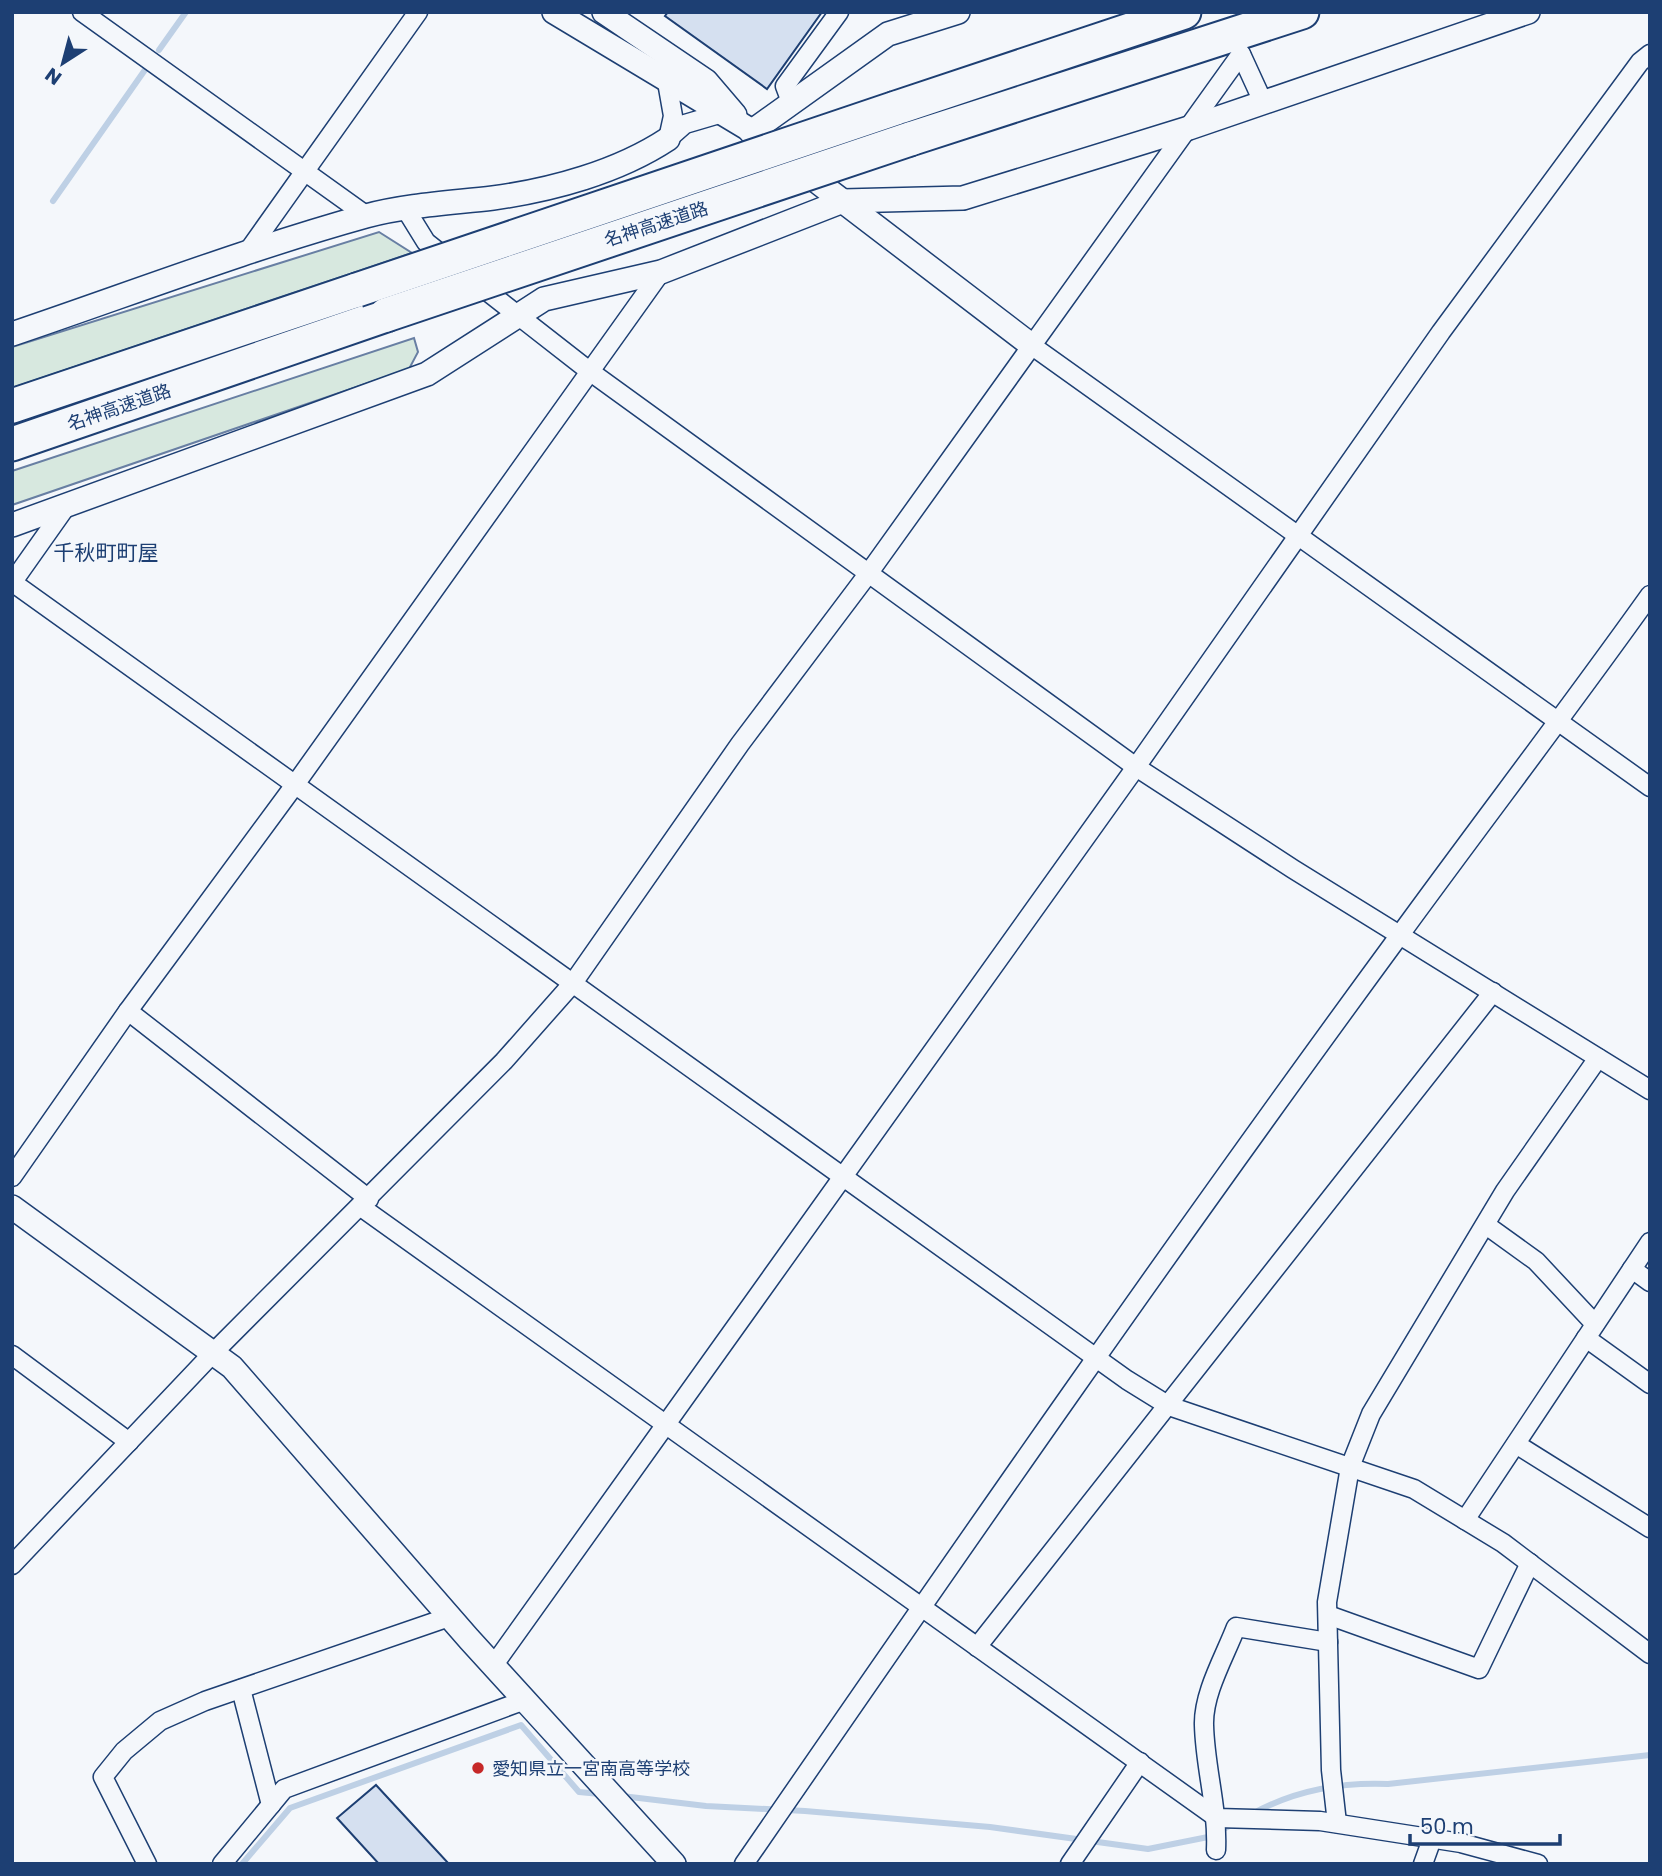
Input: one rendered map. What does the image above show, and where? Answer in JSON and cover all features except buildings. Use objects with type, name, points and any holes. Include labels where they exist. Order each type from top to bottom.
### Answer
[{"type":"highway","name":"名神高速道路","points":[[12,405],[1184,12]]},
{"type":"highway","name":"名神高速道路","points":[[12,444],[910,139],[1302,12]]},
{"type":"street","points":[[82,12],[367,216]]},
{"type":"street","points":[[246,254],[418,12]]},
{"type":"street","points":[[554,12],[749,130],[1031,345],[1297,538],[1650,787]]},
{"type":"street","points":[[604,12],[706,81],[749,130]]},
{"type":"street","points":[[791,102],[785,86],[839,12]]},
{"type":"street","points":[[749,130],[888,34],[958,12]]},
{"type":"street","points":[[12,525],[65,508],[427,374],[544,299],[661,272],[843,201],[963,198],[1189,128],[1528,12]]},
{"type":"street","points":[[493,1666],[1136,767],[1441,332],[1640,62],[1650,54]]},
{"type":"street","points":[[12,1565],[213,1353],[504,1061],[573,983],[740,744],[868,574],[1189,128],[1211,76],[1233,55],[1263,102]]},
{"type":"street","points":[[667,82],[673,116],[668,139]]},
{"type":"street","points":[[12,334],[246,254],[367,216],[405,208],[495,198],[574,181],[649,152],[685,124],[719,114]]},
{"type":"street","points":[[405,208],[426,242],[518,318],[1136,767],[1399,935],[1650,1090]]},
{"type":"street","points":[[12,1177],[587,370],[661,272]]},
{"type":"street","points":[[65,508],[12,582],[293,786],[573,983],[1096,1359],[1169,1406],[1414,1489],[1530,1563],[1650,1654]]},
{"type":"street","points":[[744,1864],[1096,1359],[1399,935],[1559,723],[1650,595]]},
{"type":"street","points":[[977,1647],[1493,992]]},
{"type":"street","points":[[128,1011],[365,1203],[665,1423],[1217,1818],[1337,1823],[1432,1839],[1538,1864]]},
{"type":"street","points":[[1337,1823],[1331,1770],[1328,1615],[1336,1538],[1350,1466],[1371,1414],[1505,1191],[1598,1058]]},
{"type":"street","points":[[12,1207],[232,1367],[449,1617],[674,1864]]},
{"type":"street","points":[[1486,1225],[1536,1261],[1590,1331],[1650,1384]]},
{"type":"street","points":[[1465,1520],[1650,1242]]},
{"type":"street","points":[[1632,1269],[1650,1282]]},
{"type":"street","points":[[12,1355],[129,1442]]},
{"type":"street","points":[[1516,1444],[1650,1528]]},
{"type":"street","points":[[1328,1615],[1479,1669],[1530,1563]]},
{"type":"street","points":[[141,1862],[103,1777],[124,1751],[160,1721],[241,1689],[449,1617]]},
{"type":"street","points":[[1216,1850],[1217,1818],[1204,1723],[1209,1700],[1236,1627],[1328,1642]]},
{"type":"street","points":[[241,1689],[271,1805]]},
{"type":"street","points":[[222,1864],[284,1790],[525,1700]]},
{"type":"street","points":[[1070,1864],[1140,1762]]},
{"type":"street","points":[[1423,1864],[1432,1839]]},
{"type":"shaded area","points":[[379,232],[412,253],[12,388],[12,347]]},
{"type":"shaded area","points":[[414,338],[418,352],[409,369],[12,505],[12,471]]},
{"type":"waterway","points":[[159,50],[186,12]]},
{"type":"waterway","points":[[53,201],[147,67]]},
{"type":"waterway","points":[[242,1864],[290,1808],[521,1725],[579,1792],[600,1794]]},
{"type":"waterway","points":[[1252,1814],[1301,1793],[1335,1786],[1388,1784],[1650,1755]]},
{"type":"waterway","points":[[622,1796],[706,1806],[805,1811],[990,1827],[1148,1849],[1208,1837],[1233,1824]]},
{"type":"place","name":"愛知県立一宮南高等学校","points":[[478,1768]]},
{"type":"district","name":"千秋町町屋","points":[[106,552]]}]
